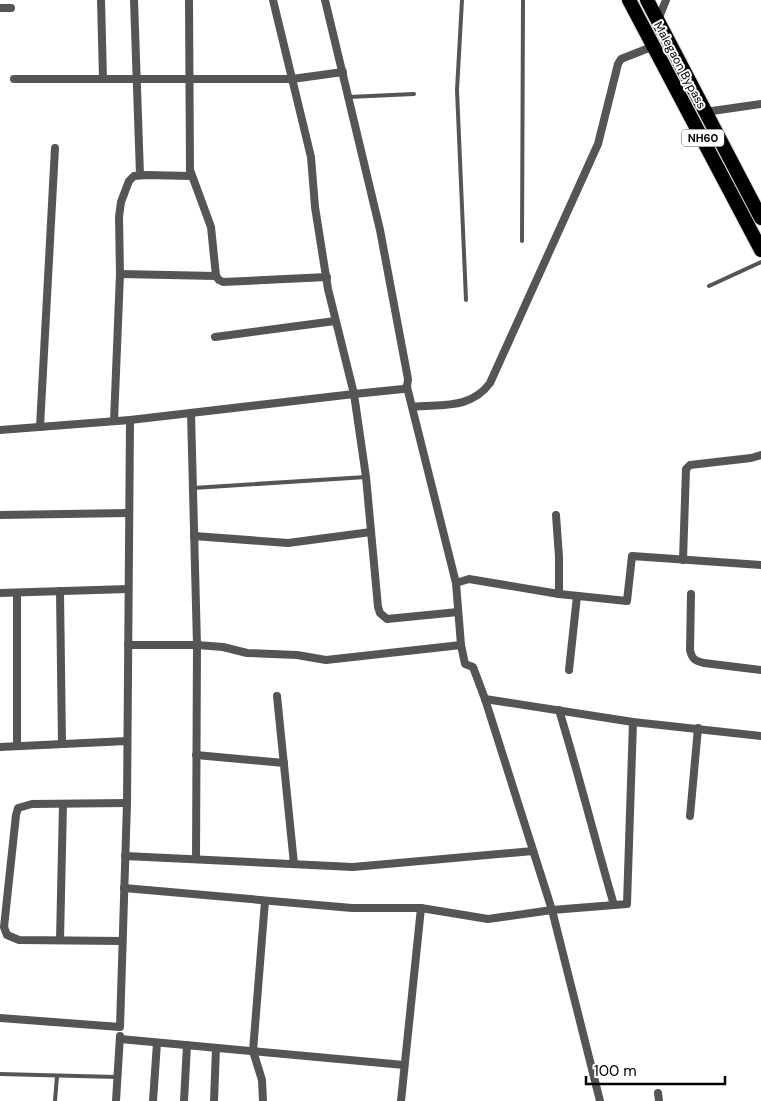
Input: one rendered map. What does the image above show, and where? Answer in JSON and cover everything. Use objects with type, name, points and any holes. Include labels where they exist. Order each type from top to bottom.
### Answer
[{"type":"highway","name":"Malegaon Bypass","points":[[631,4],[761,250]]},
{"type":"highway","name":"Malegaon Bypass","points":[[649,4],[761,218]]},
{"type":"street","points":[[101,0],[103,79]]},
{"type":"street","points":[[134,0],[140,175]]},
{"type":"street","points":[[189,0],[191,176],[211,227],[216,276],[223,282],[327,276]]},
{"type":"street","points":[[273,0],[311,156],[315,207],[330,300],[354,394],[366,477],[378,607],[384,618],[387,619],[458,612]]},
{"type":"street","points":[[325,0],[380,230],[408,379],[407,387],[456,583],[460,645],[466,664],[473,667],[485,699],[552,910],[600,1101]]},
{"type":"street","points":[[658,20],[666,0]]},
{"type":"street","points":[[0,8],[10,8]]},
{"type":"street","points":[[413,407],[458,403],[470,400],[483,392],[490,382],[598,144],[618,64],[622,59],[654,46]]},
{"type":"street","points":[[14,79],[292,79],[342,72]]},
{"type":"street","points":[[705,112],[761,104]]},
{"type":"street","points":[[40,427],[55,148]]},
{"type":"street","points":[[114,421],[120,274],[120,209],[129,181],[134,176],[191,176]]},
{"type":"street","points":[[120,274],[216,276]]},
{"type":"street","points":[[215,337],[335,321]]},
{"type":"street","points":[[0,430],[192,414],[407,387]]},
{"type":"street","points":[[192,414],[197,645],[196,859]]},
{"type":"street","points":[[116,1101],[120,1039],[127,803],[130,420]]},
{"type":"street","points":[[683,560],[686,469],[690,465],[761,456]]},
{"type":"street","points":[[0,515],[129,513]]},
{"type":"street","points":[[556,515],[559,594]]},
{"type":"street","points":[[194,536],[288,543],[371,532]]},
{"type":"street","points":[[456,583],[469,579],[559,594],[627,601],[632,556],[761,565]]},
{"type":"street","points":[[0,593],[128,589]]},
{"type":"street","points":[[60,591],[62,744]]},
{"type":"street","points":[[17,593],[17,746]]},
{"type":"street","points":[[691,594],[690,650],[692,658],[696,662],[761,670]]},
{"type":"street","points":[[569,670],[577,596]]},
{"type":"street","points":[[128,645],[197,645],[223,647],[246,652],[297,655],[326,660],[460,645]]},
{"type":"street","points":[[277,696],[294,864]]},
{"type":"street","points":[[485,699],[633,722],[761,736]]},
{"type":"street","points":[[559,710],[582,784],[588,814],[614,905]]},
{"type":"street","points":[[124,888],[352,908],[421,908],[488,919],[552,910],[627,904],[633,722]]},
{"type":"street","points":[[690,816],[698,728]]},
{"type":"street","points":[[0,747],[127,741]]},
{"type":"street","points":[[196,755],[284,764]]},
{"type":"street","points":[[122,940],[13,939],[7,935],[4,927],[18,808],[32,804],[127,803]]},
{"type":"street","points":[[60,940],[62,804]]},
{"type":"street","points":[[125,856],[341,867],[533,850]]},
{"type":"street","points":[[263,1101],[262,1080],[253,1051],[265,900]]},
{"type":"street","points":[[401,1101],[421,908]]},
{"type":"street","points":[[0,1018],[120,1027]]},
{"type":"street","points":[[120,1039],[404,1065]]},
{"type":"street","points":[[153,1101],[157,1042]]},
{"type":"street","points":[[184,1101],[187,1045]]},
{"type":"street","points":[[214,1101],[216,1048]]},
{"type":"lane","points":[[462,0],[457,90],[466,300]]},
{"type":"lane","points":[[522,241],[523,0]]},
{"type":"lane","points":[[348,97],[414,94]]},
{"type":"lane","points":[[709,286],[761,262]]},
{"type":"lane","points":[[193,488],[366,477]]},
{"type":"lane","points":[[0,1074],[117,1077]]},
{"type":"lane","points":[[55,1101],[57,1076]]}]
